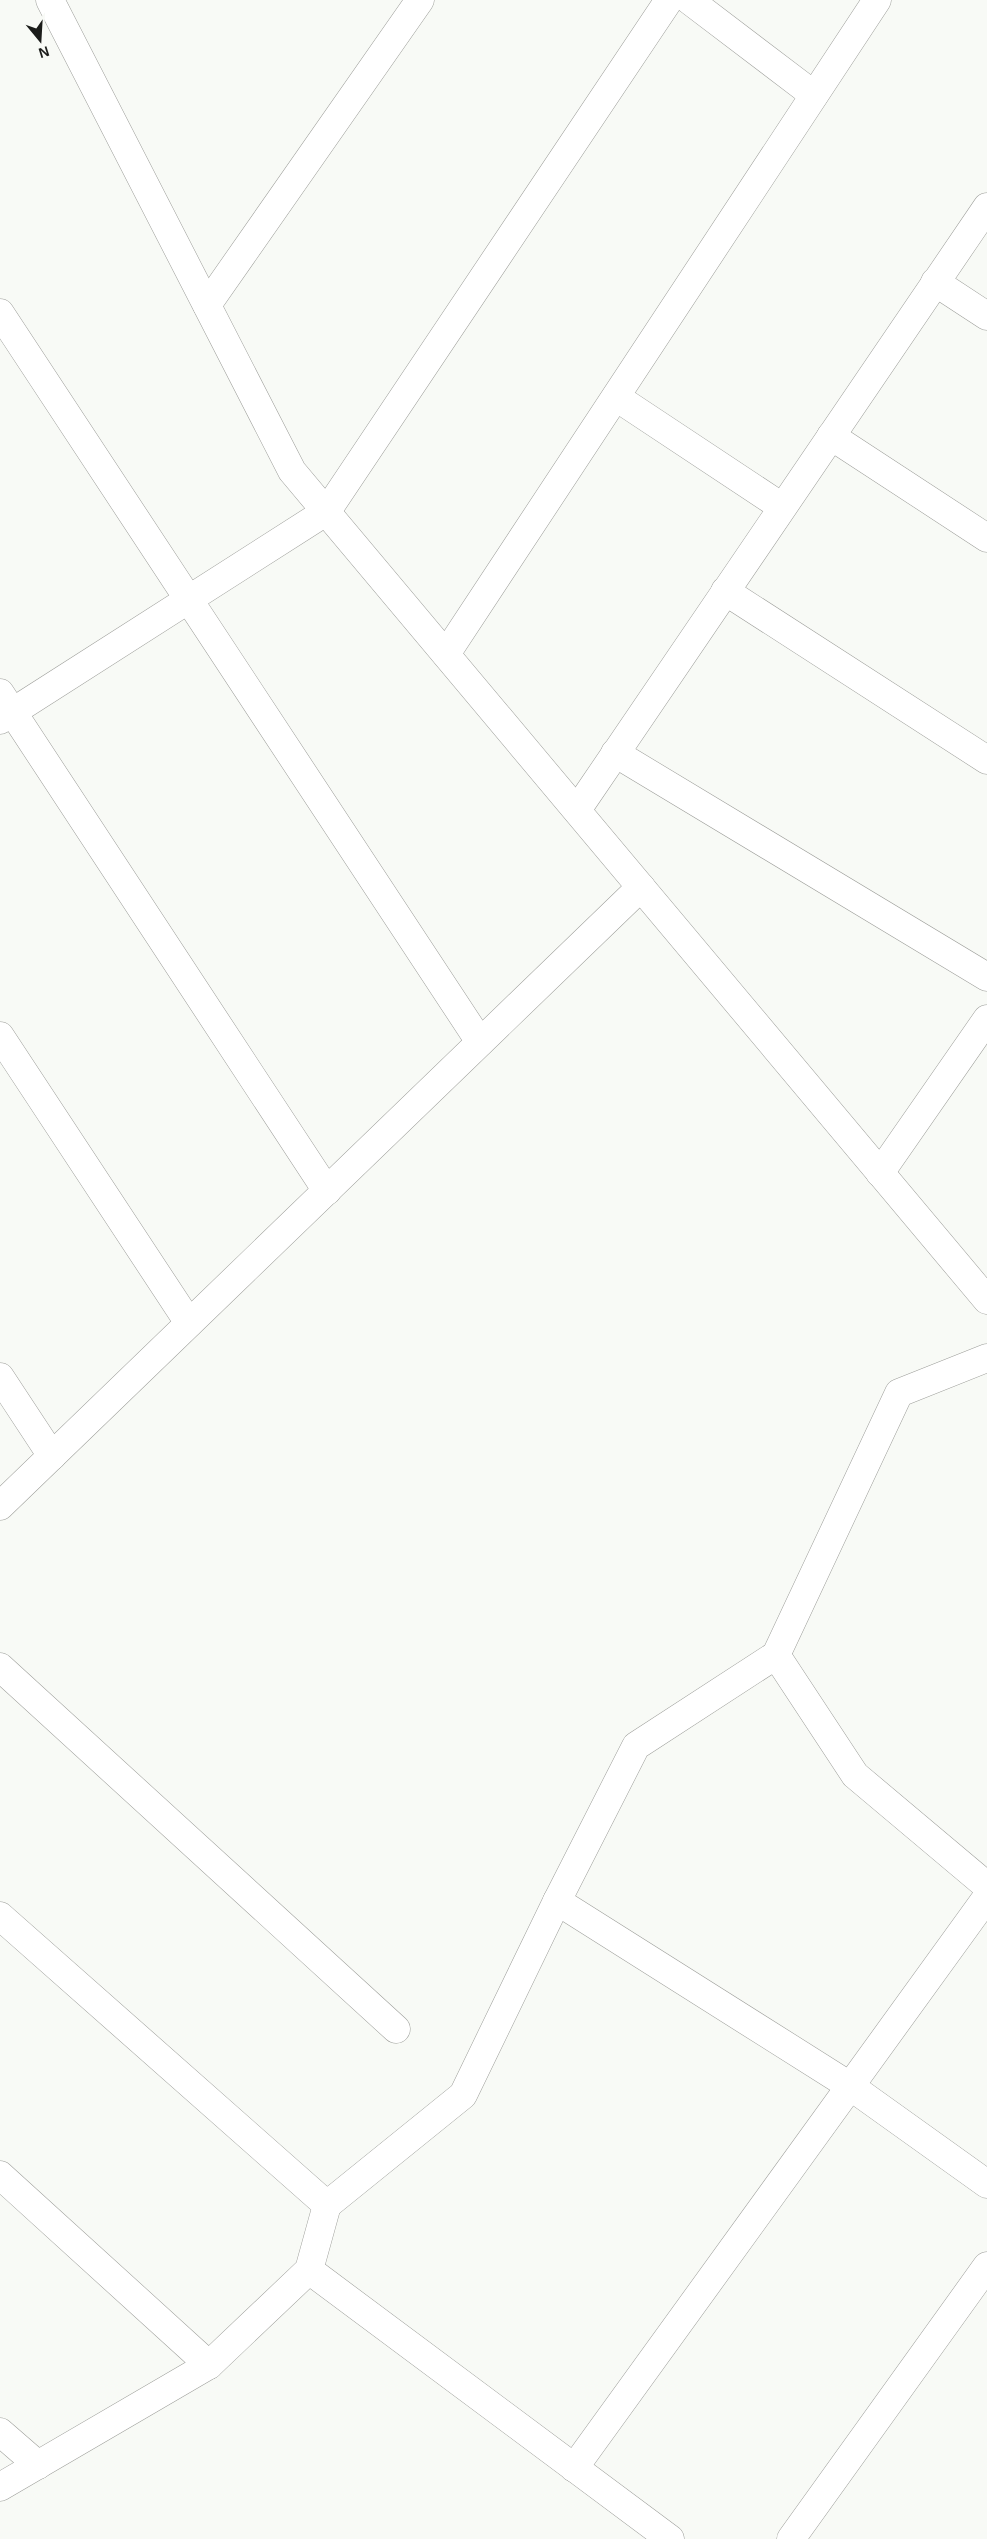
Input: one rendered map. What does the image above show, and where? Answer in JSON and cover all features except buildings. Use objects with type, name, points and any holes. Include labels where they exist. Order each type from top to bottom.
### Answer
[{"type":"street","points":[[50,0],[292,471],[987,1300]]},
{"type":"street","points":[[207,305],[420,0]]},
{"type":"street","points":[[327,1191],[4,708],[188,599],[327,511],[669,0]]},
{"type":"street","points":[[689,0],[814,95]]},
{"type":"street","points":[[446,654],[877,0]]},
{"type":"street","points":[[576,810],[987,207]]},
{"type":"street","points":[[936,282],[987,316]]},
{"type":"street","points":[[0,313],[480,1042]]},
{"type":"street","points":[[616,397],[782,507]]},
{"type":"street","points":[[831,436],[987,538]]},
{"type":"street","points":[[725,591],[987,760]]},
{"type":"street","points":[[615,753],[987,977]]},
{"type":"street","points":[[0,1506],[641,887]]},
{"type":"street","points":[[880,1173],[987,1019]]},
{"type":"street","points":[[0,1036],[189,1323]]},
{"type":"street","points":[[0,2487],[209,2365],[309,2270],[327,2205],[463,2095],[557,1901],[636,1746],[776,1655],[899,1392],[987,1358]]},
{"type":"street","points":[[0,1377],[52,1456]]},
{"type":"street","points":[[776,1655],[855,1775],[987,1886]]},
{"type":"street","points":[[0,1667],[396,2029]]},
{"type":"street","points":[[574,2468],[987,1897]]},
{"type":"street","points":[[557,1901],[850,2086],[987,2184]]},
{"type":"street","points":[[0,1916],[327,2205]]},
{"type":"street","points":[[0,2176],[209,2365]]},
{"type":"street","points":[[791,2539],[987,2266]]},
{"type":"street","points":[[309,2270],[670,2539]]},
{"type":"street","points":[[0,2432],[38,2465]]}]
